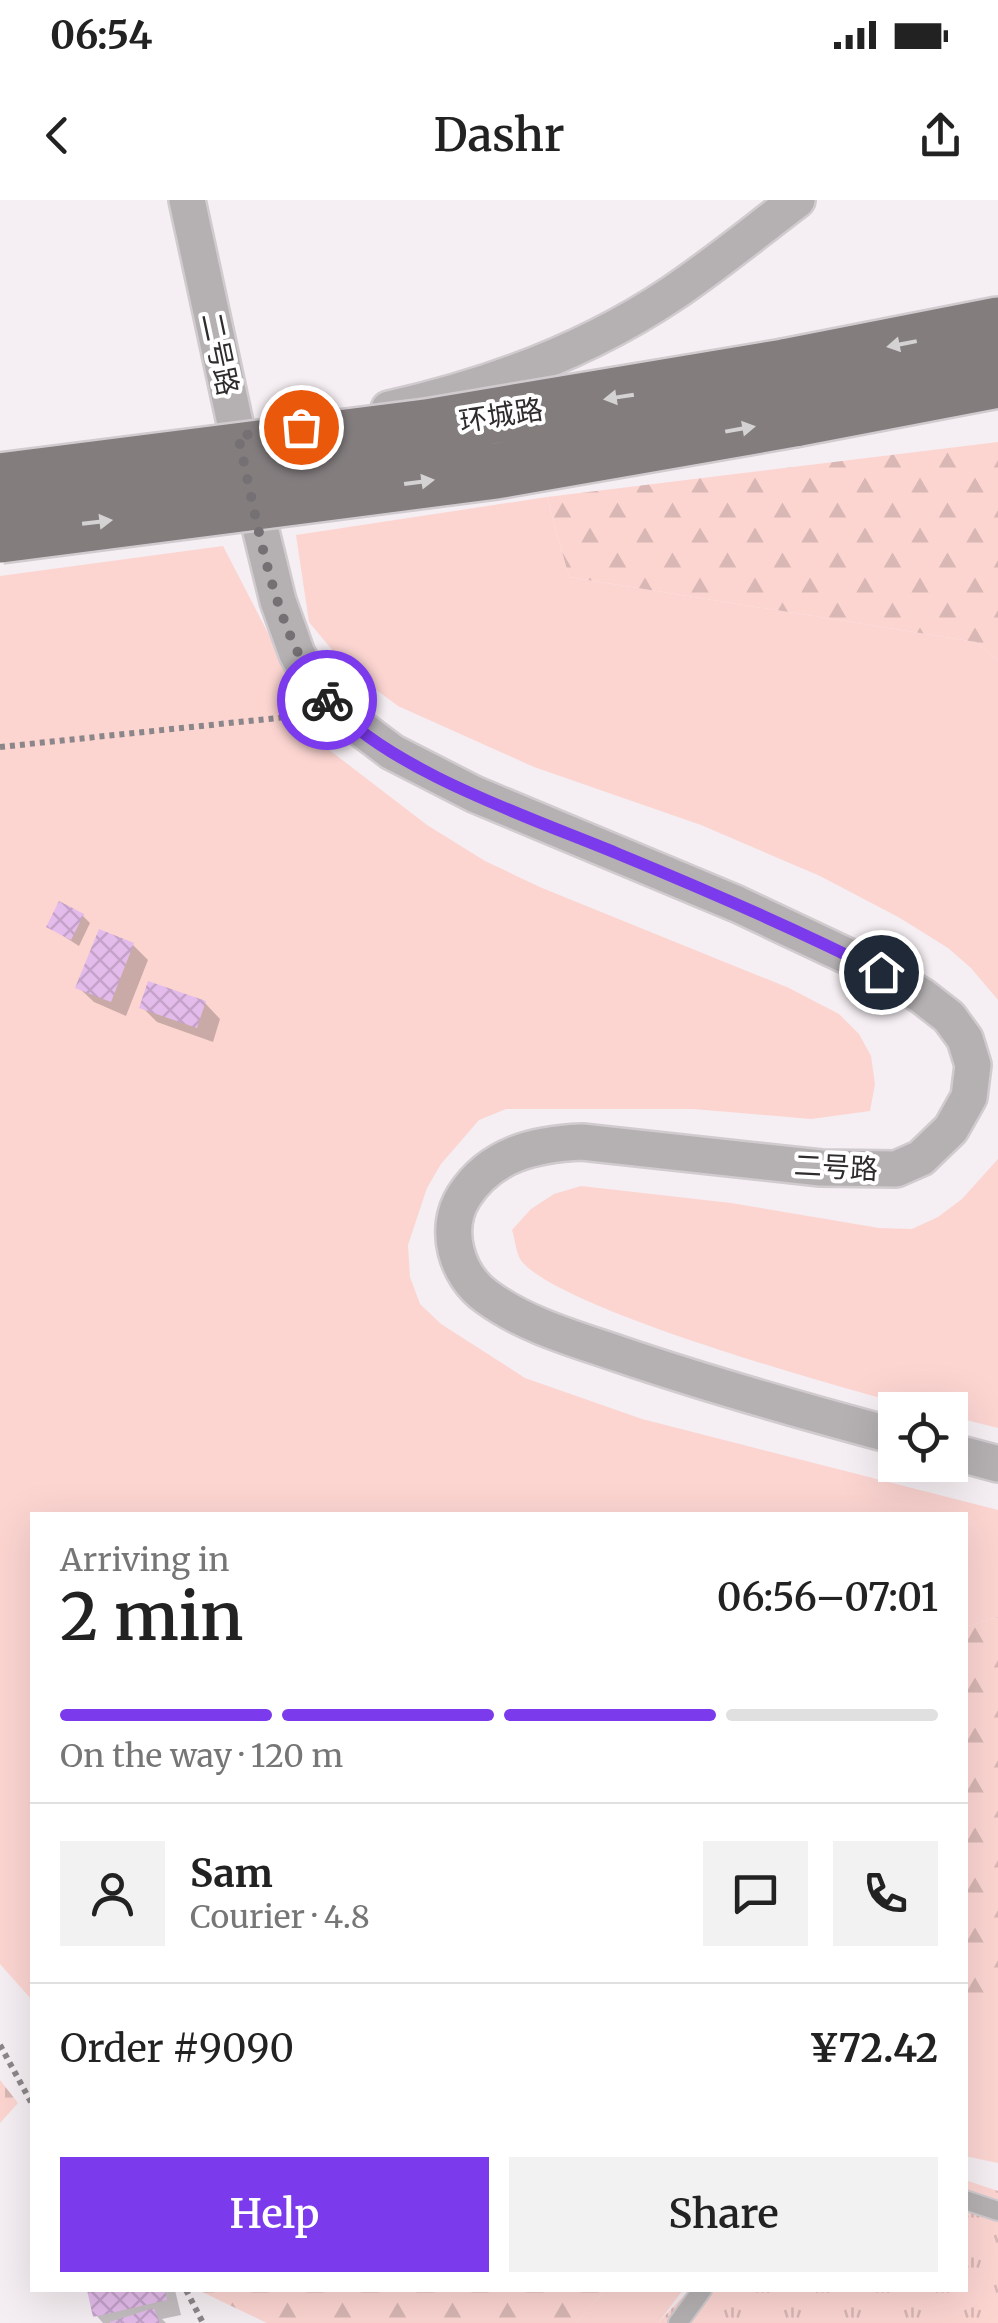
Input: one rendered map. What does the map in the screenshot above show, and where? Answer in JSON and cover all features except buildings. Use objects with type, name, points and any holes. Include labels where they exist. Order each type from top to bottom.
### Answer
[{"type":"main road","name":"环城路","points":[[0,482],[426,427],[784,367],[998,325]]},
{"type":"main road","name":"环城路","points":[[0,535],[496,471],[998,380]]},
{"type":"street","name":"二号路","points":[[187,200],[278,601],[297,654],[327,700],[359,730],[392,752],[474,794],[820,941],[895,980],[948,1017],[965,1039],[972,1065],[969,1096],[952,1130],[908,1165],[868,1171],[836,1170],[582,1142],[544,1144],[512,1154],[473,1183],[460,1202],[454,1220],[454,1239],[458,1260],[469,1280],[484,1296],[560,1334],[698,1381],[878,1431]]},
{"type":"street","points":[[238,436],[403,406],[528,368],[620,324],[671,294],[797,200]]},
{"type":"street","points":[[968,1456],[998,1464]]},
{"type":"lane","points":[[968,2201],[998,2211]]},
{"type":"lane","points":[[678,2323],[701,2292]]},
{"type":"path","points":[[0,747],[287,718],[327,700]]},
{"type":"path","points":[[0,2045],[30,2100]]},
{"type":"path","points":[[187,2292],[203,2323]]},
{"type":"green space","points":[[998,442],[998,661],[976,642],[569,577],[547,497]]},
{"type":"green space","points":[[547,497],[569,577],[976,642],[998,661],[998,1000],[948,948],[820,876],[701,825],[534,767],[398,706],[347,668],[309,622],[296,535]]},
{"type":"green space","points":[[223,546],[328,749],[427,825],[485,861],[789,988],[839,1014],[859,1034],[871,1056],[875,1084],[870,1111],[811,1119],[693,1109],[506,1109],[479,1120],[441,1164],[427,1188],[408,1245],[410,1277],[420,1304],[441,1324],[525,1378],[642,1419],[998,1510],[998,1617],[968,1626],[968,1512],[30,1512],[30,1998],[0,1964],[0,576]]},
{"type":"green space","points":[[998,1159],[998,1428],[968,1420],[968,1392],[878,1392],[878,1397],[709,1346],[588,1301],[544,1279],[520,1259],[512,1230],[531,1209],[554,1194],[581,1186],[731,1203],[879,1228],[912,1229],[938,1217],[962,1199]]},
{"type":"green space","points":[[998,1617],[998,2005],[968,2006],[968,1626]]},
{"type":"green space","points":[[968,2005],[998,2005],[998,2163],[968,2157]]},
{"type":"green space","points":[[0,2080],[18,2103],[0,2123]]},
{"type":"green space","points":[[968,2181],[998,2191],[998,2323],[658,2323],[687,2292],[968,2292]]},
{"type":"green space","points":[[202,2292],[603,2292],[576,2323],[267,2323]]},
{"type":"green space","points":[[603,2292],[681,2292],[658,2323],[576,2323]]},
{"type":"way so far","points":[[301,427],[238,436],[278,601],[297,654],[327,700]]},
{"type":"route","points":[[327,700],[359,730],[392,752],[474,794],[738,904],[881,972]]}]
